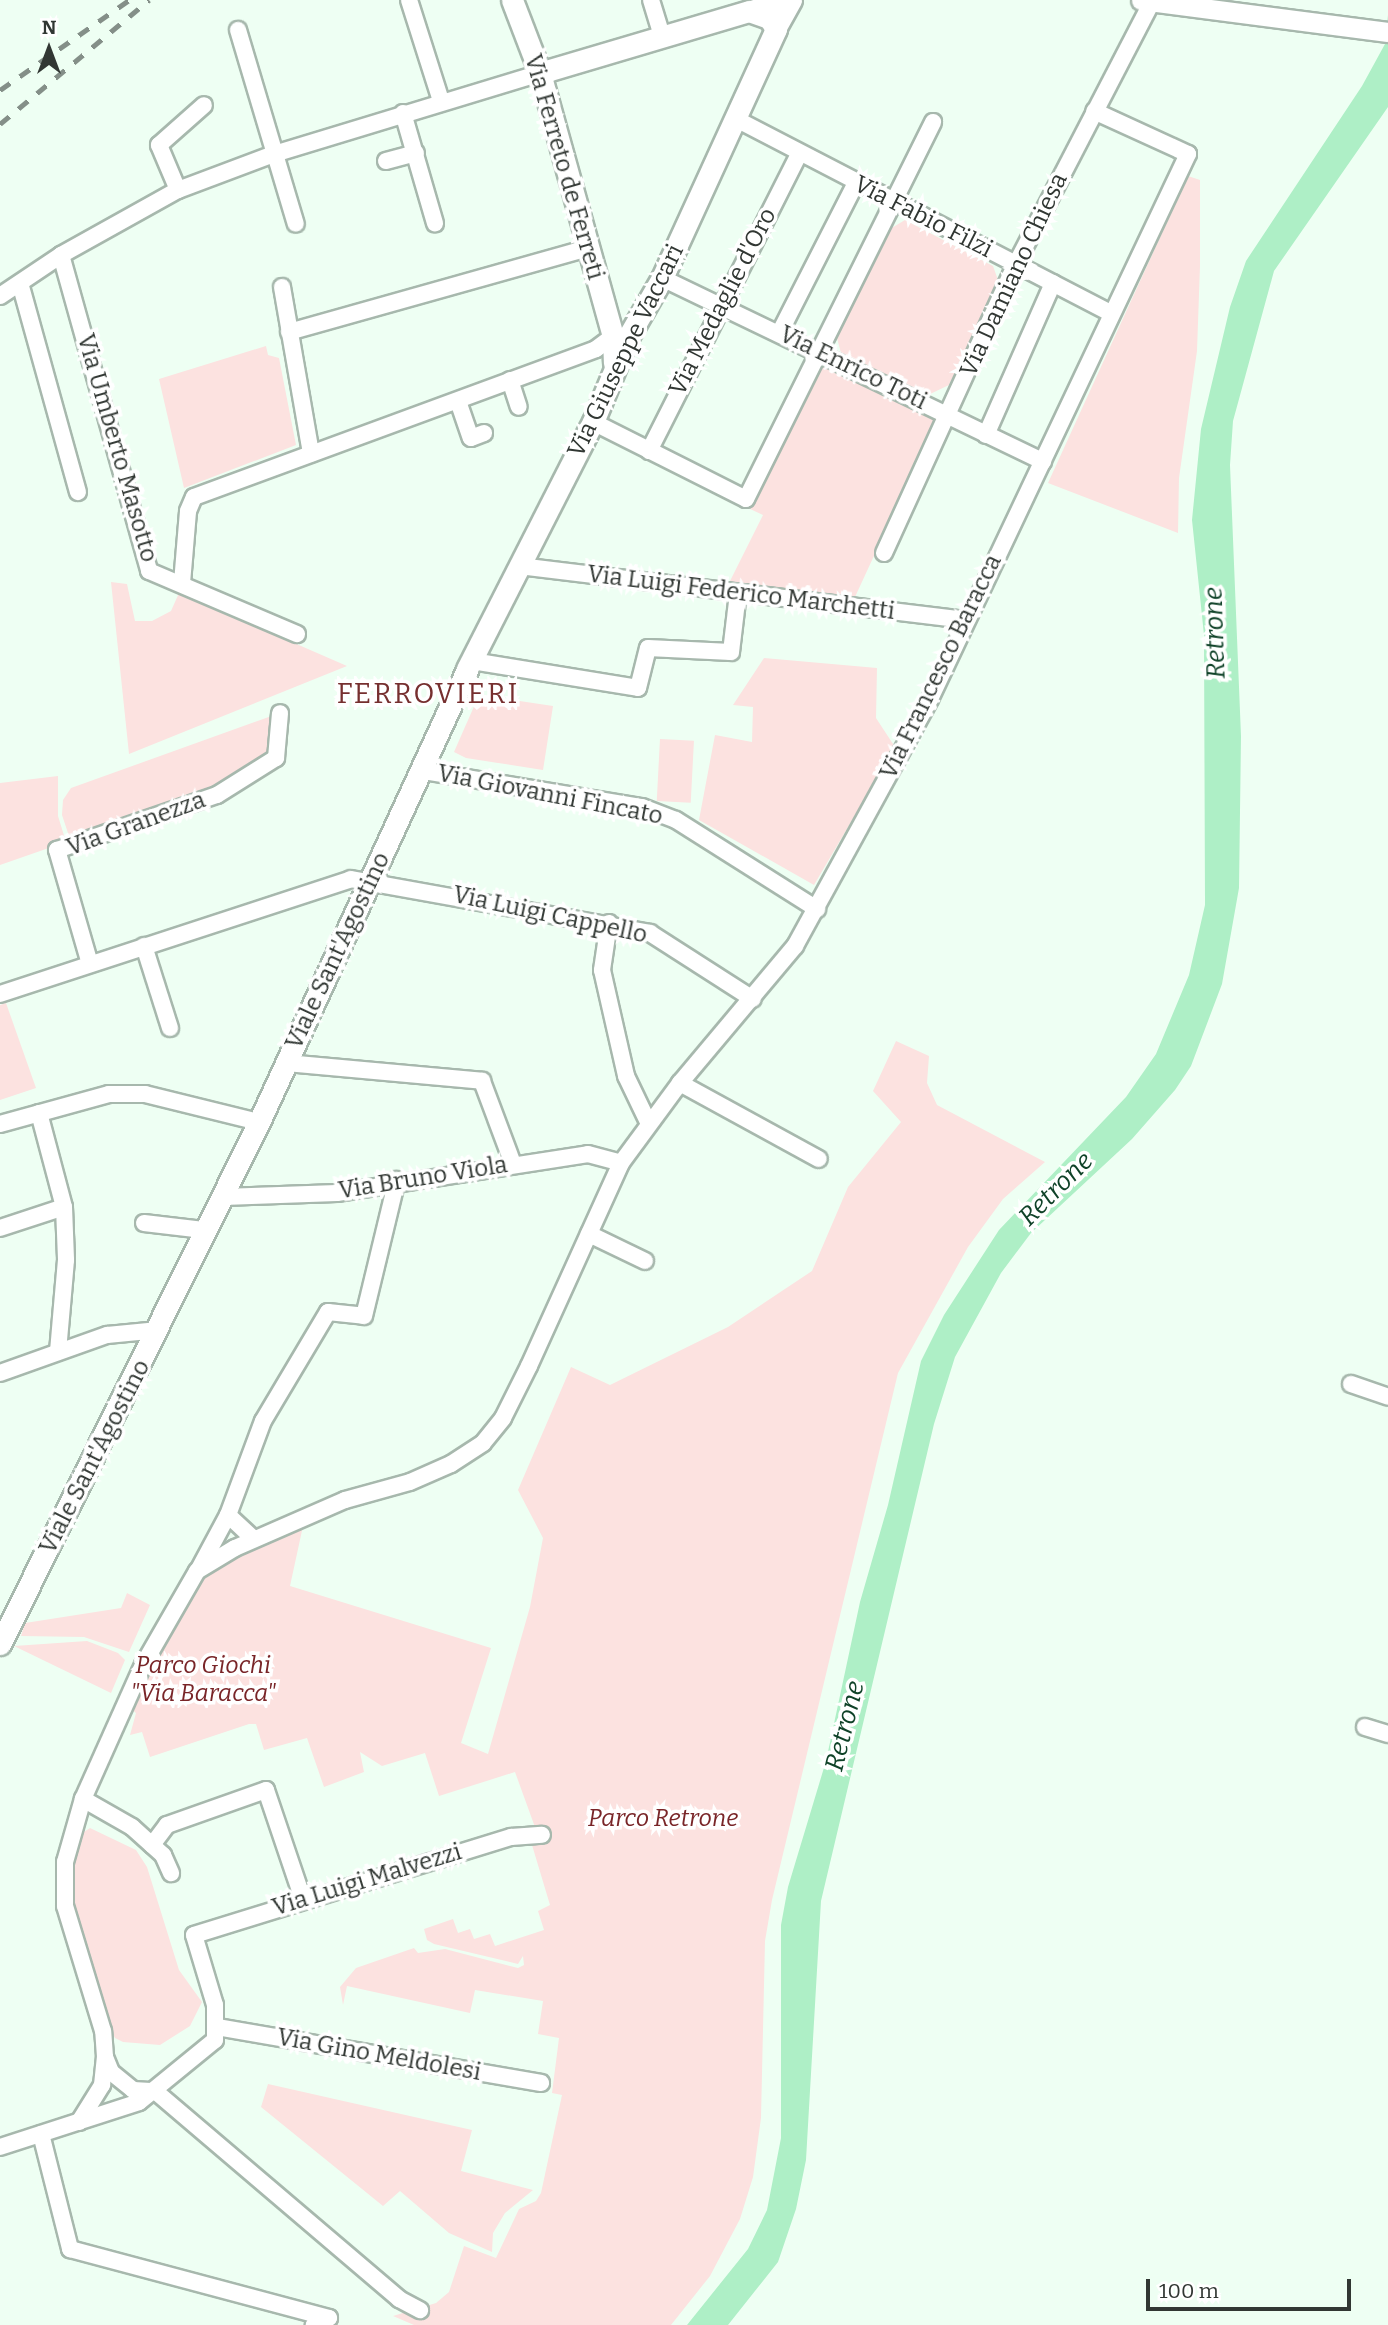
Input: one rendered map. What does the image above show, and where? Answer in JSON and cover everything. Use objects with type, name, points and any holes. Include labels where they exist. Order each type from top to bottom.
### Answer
[{"type":"main road","name":"Via Ferreto de Ferreti","points":[[512,0],[540,72],[587,248],[621,336],[615,369]]},
{"type":"main road","points":[[540,72],[749,10],[769,18],[776,29]]},
{"type":"main road","name":"Via Giuseppe Vaccari","points":[[621,336],[662,278],[776,29]]},
{"type":"main road","name":"Via Giuseppe Vaccari","points":[[469,665],[593,422],[615,369]]},
{"type":"main road","name":"Viale Sant'Agostino","points":[[3,1634],[159,1330],[204,1230],[259,1122],[424,771],[469,665]]},
{"type":"street","points":[[410,0],[441,101]]},
{"type":"street","points":[[651,0],[662,36]]},
{"type":"street","points":[[749,10],[779,0]]},
{"type":"street","points":[[776,29],[792,0]]},
{"type":"street","points":[[1146,1],[1388,32]]},
{"type":"street","name":"Via Damiano Chiesa","points":[[884,553],[1016,264],[1094,111],[1146,1]]},
{"type":"street","points":[[239,30],[296,224]]},
{"type":"street","points":[[0,296],[61,255],[178,190],[274,154],[540,72]]},
{"type":"street","points":[[178,190],[159,145],[204,105]]},
{"type":"street","name":"Via Francesco Baracca","points":[[197,1571],[254,1539],[345,1500],[410,1482],[451,1464],[483,1443],[508,1408],[621,1163],[680,1083],[795,946],[930,699],[964,620],[1043,461],[1188,154],[1094,111]]},
{"type":"street","points":[[403,113],[435,223]]},
{"type":"street","name":"Via Fabio Filzi","points":[[736,119],[892,203],[1111,313]]},
{"type":"street","points":[[593,422],[746,499],[933,122]]},
{"type":"street","points":[[386,161],[415,153]]},
{"type":"street","name":"Via Medaglie d'Oro","points":[[649,451],[720,303],[799,154]]},
{"type":"street","points":[[780,332],[856,183]]},
{"type":"street","points":[[289,332],[587,248]]},
{"type":"street","name":"Via Umberto Masotto","points":[[61,255],[149,570],[297,634]]},
{"type":"street","name":"Via Enrico Toti","points":[[662,278],[720,303],[1043,461]]},
{"type":"street","points":[[20,283],[78,492]]},
{"type":"street","points":[[986,435],[1053,283]]},
{"type":"street","points":[[282,287],[311,454]]},
{"type":"street","points":[[181,583],[188,511],[194,496],[458,401],[596,349],[621,336]]},
{"type":"street","points":[[510,380],[519,407]]},
{"type":"street","points":[[458,401],[471,438],[484,433]]},
{"type":"street","name":"Via Luigi Federico Marchetti","points":[[519,566],[964,620]]},
{"type":"street","points":[[469,665],[638,688],[648,648],[731,652],[738,593]]},
{"type":"street","name":"Via Granezza","points":[[90,964],[57,850],[217,794],[276,758],[280,713]]},
{"type":"street","name":"Via Giovanni Fincato","points":[[424,771],[653,811],[676,820],[817,909]]},
{"type":"street","name":"Via Luigi Cappello","points":[[0,995],[351,878],[610,923],[650,933],[752,999]]},
{"type":"street","points":[[610,923],[602,970],[626,1076],[649,1124]]},
{"type":"street","points":[[144,946],[170,1028]]},
{"type":"street","points":[[285,1063],[482,1081],[513,1164]]},
{"type":"street","points":[[680,1083],[819,1159]]},
{"type":"street","points":[[0,1124],[109,1094],[145,1094],[259,1122]]},
{"type":"street","points":[[39,1112],[64,1207],[66,1260],[58,1352]]},
{"type":"street","name":"Via Bruno Viola","points":[[223,1196],[337,1193],[397,1180],[588,1154],[621,1163]]},
{"type":"street","points":[[79,2122],[102,2085],[105,2057],[103,2031],[65,1906],[65,1862],[83,1799],[143,1665],[228,1515],[263,1421],[328,1312],[365,1316],[397,1180]]},
{"type":"street","points":[[0,1228],[64,1207]]},
{"type":"street","points":[[144,1223],[204,1230]]},
{"type":"street","points":[[589,1234],[645,1261]]},
{"type":"street","points":[[0,1373],[107,1335],[159,1330]]},
{"type":"street","points":[[1351,1384],[1388,1397]]},
{"type":"street","points":[[228,1515],[254,1539]]},
{"type":"street","points":[[1365,1727],[1388,1734]]},
{"type":"street","points":[[152,1845],[167,1825],[266,1790],[303,1899]]},
{"type":"street","points":[[83,1799],[132,1827],[152,1845],[172,1873]]},
{"type":"street","name":"Via Luigi Malvezzi","points":[[217,2027],[215,2005],[194,1935],[303,1899],[511,1837],[542,1835]]},
{"type":"street","points":[[0,2147],[139,2102],[215,2040],[217,2027]]},
{"type":"street","name":"Via Gino Meldolesi","points":[[217,2027],[541,2083]]},
{"type":"street","points":[[105,2057],[111,2072],[134,2090],[155,2091],[399,2299],[420,2310]]},
{"type":"street","points":[[41,2134],[70,2249],[329,2318],[314,2325]]},
{"type":"green space","points":[[1188,176],[1200,180],[1200,266],[1197,351],[1179,478],[1178,533],[1048,483]]},
{"type":"green space","points":[[905,220],[993,266],[998,280],[949,385],[928,395],[841,353],[837,338],[890,229]]},
{"type":"green space","points":[[266,346],[268,355],[279,358],[296,445],[184,488],[159,379]]},
{"type":"green space","points":[[820,358],[937,419],[855,597],[728,585],[763,515],[748,508]]},
{"type":"green space","points":[[111,582],[127,584],[135,621],[152,621],[171,611],[179,593],[347,666],[129,754]]},
{"type":"green space","points":[[764,658],[877,668],[876,718],[895,747],[814,885],[699,820],[715,735],[752,742],[753,707],[733,705]]},
{"type":"green space","points":[[479,695],[553,706],[543,770],[466,758],[454,752]]},
{"type":"green space","points":[[280,713],[276,758],[217,795],[72,845],[62,815],[63,800],[71,788]]},
{"type":"green space","points":[[660,739],[694,741],[691,803],[657,801]]},
{"type":"green space","points":[[58,776],[58,816],[66,842],[0,865],[0,783]]},
{"type":"green space","points":[[6,1003],[36,1088],[0,1100],[0,1005]]},
{"type":"green space","name":"Parco Retrone","points":[[896,1041],[929,1056],[927,1083],[937,1105],[1045,1162],[1003,1199],[968,1247],[898,1373],[772,1900],[765,1941],[761,2118],[753,2177],[740,2219],[710,2276],[671,2325],[414,2325],[393,2316],[436,2303],[449,2292],[464,2246],[496,2258],[519,2209],[536,2201],[541,2193],[562,2095],[552,2093],[559,2038],[538,2034],[543,2001],[475,1990],[470,2013],[347,1986],[343,2005],[340,1987],[356,1968],[414,1948],[418,1953],[445,1949],[518,1968],[524,1965],[523,1956],[518,1964],[434,1944],[427,1940],[424,1929],[453,1919],[458,1933],[470,1929],[474,1939],[490,1934],[495,1946],[544,1930],[538,1911],[550,1905],[532,1845],[540,1841],[515,1772],[439,1796],[425,1753],[382,1766],[360,1752],[364,1772],[324,1787],[307,1738],[264,1750],[256,1724],[249,1724],[150,1757],[142,1732],[130,1735],[136,1713],[129,1707],[181,1596],[213,1566],[303,1526],[290,1586],[491,1648],[461,1743],[488,1754],[530,1607],[543,1538],[518,1490],[571,1367],[610,1385],[728,1327],[812,1271],[848,1187],[901,1122],[873,1091]]},
{"type":"green space","points":[[127,1593],[150,1605],[129,1652],[84,1637],[21,1636],[25,1623],[121,1608]]},
{"type":"green space","points":[[87,1641],[118,1653],[125,1660],[111,1693],[14,1646]]},
{"type":"green space","points":[[90,1828],[136,1850],[147,1867],[179,1970],[202,2002],[190,2026],[160,2045],[123,2042],[115,2038],[104,2016],[71,1899],[76,1837]]},
{"type":"green space","points":[[268,2084],[472,2130],[461,2171],[533,2190],[505,2213],[493,2233],[492,2252],[449,2233],[400,2191],[383,2206],[261,2107]]},
{"type":"water","name":"Retrone","points":[[1388,15],[1388,107],[1274,271],[1233,421],[1230,465],[1241,736],[1239,888],[1222,984],[1191,1066],[1175,1090],[1132,1139],[1031,1233],[1001,1273],[955,1357],[934,1424],[821,1901],[806,2160],[796,2209],[778,2262],[728,2325],[687,2325],[748,2249],[767,2210],[781,2138],[781,1925],[788,1887],[826,1761],[860,1602],[888,1505],[921,1361],[944,1315],[999,1230],[1126,1097],[1156,1054],[1189,975],[1205,905],[1204,635],[1192,520],[1201,429],[1230,307],[1246,261],[1362,86],[1385,44]]},
{"type":"railway","points":[[0,90],[129,0]]},
{"type":"railway","points":[[0,124],[149,0]]},
{"type":"district","name":"FERROVIERI","points":[[428,694]]},
{"type":"park label","name":"Parco Giochi \"Via Baracca\"","points":[[203,1680]]}]
